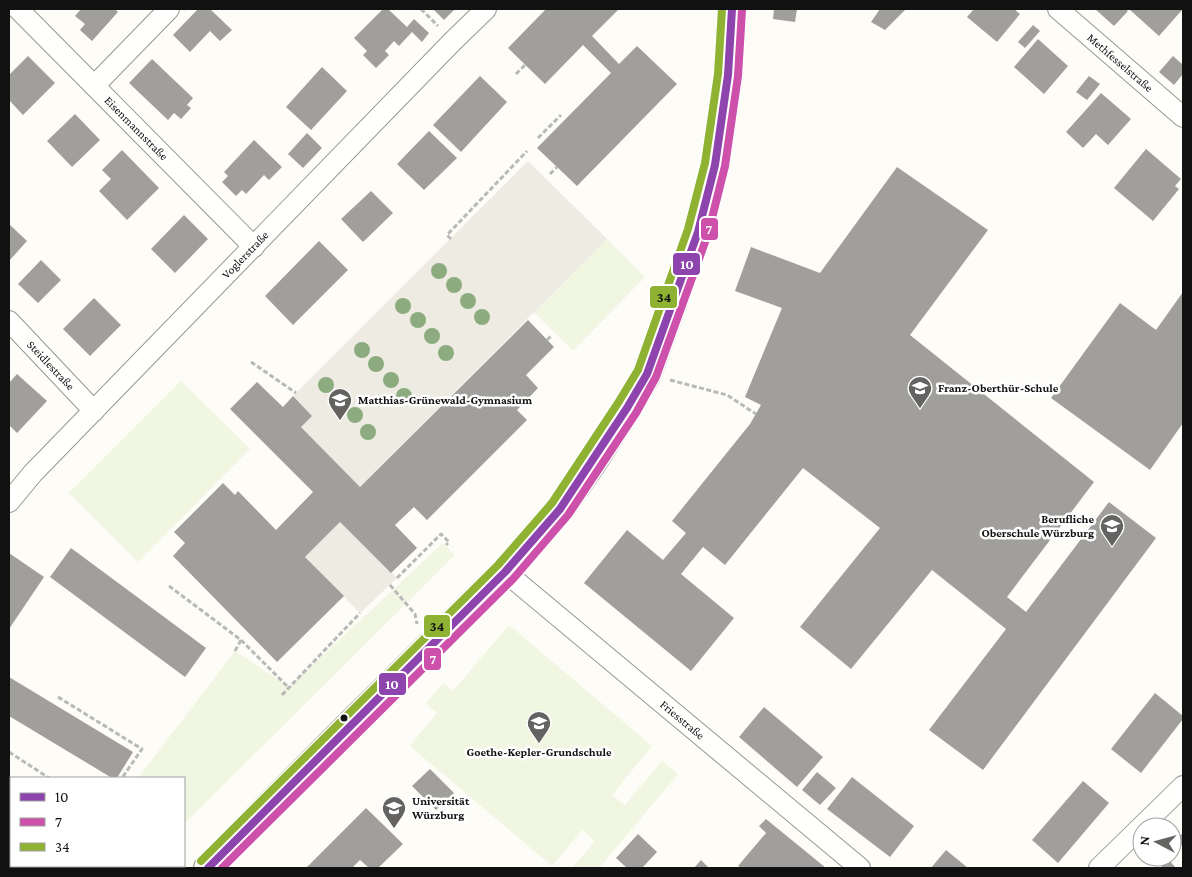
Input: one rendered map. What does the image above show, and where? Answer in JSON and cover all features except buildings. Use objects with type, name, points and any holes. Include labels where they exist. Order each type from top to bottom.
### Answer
[{"type":"street","name":"Eisenmannstraße","points":[[18,9],[254,247]]},
{"type":"street","points":[[95,85],[169,9]]},
{"type":"street","name":"Voglerstraße","points":[[9,502],[33,473],[486,9]]},
{"type":"street","points":[[208,868],[505,572],[560,509],[592,463],[646,374],[698,232],[715,165],[728,75],[732,9]]},
{"type":"street","name":"Methfesselstraße","points":[[1058,9],[1183,117]]},
{"type":"street","name":"Steidlestraße","points":[[9,321],[94,411]]},
{"type":"street","name":"Friesstraße","points":[[505,572],[724,757],[860,868]]},
{"type":"street","points":[[1099,868],[1183,786]]},
{"type":"path","points":[[421,9],[438,26]]},
{"type":"path","points":[[516,74],[525,65]]},
{"type":"path","points":[[538,138],[561,115]]},
{"type":"path","points":[[451,240],[447,235],[527,151]]},
{"type":"path","points":[[550,174],[557,167]]},
{"type":"path","points":[[548,340],[552,335]]},
{"type":"path","points":[[251,362],[296,393]]},
{"type":"path","points":[[646,374],[727,395],[756,414]]},
{"type":"path","points":[[396,578],[441,534],[449,542],[446,545]]},
{"type":"path","points":[[390,585],[415,614]]},
{"type":"path","points":[[169,586],[241,640],[289,688]]},
{"type":"path","points":[[282,695],[360,613]]},
{"type":"path","points":[[234,651],[241,640]]},
{"type":"path","points":[[58,698],[142,748],[123,777]]},
{"type":"path","points":[[9,752],[48,777]]},
{"type":"green space","points":[[528,161],[645,277],[573,351],[455,235]]},
{"type":"green space","points":[[181,381],[250,449],[138,562],[69,493]]},
{"type":"green space","points":[[443,543],[455,555],[185,823],[185,777],[139,777],[235,651],[289,687]]},
{"type":"green space","name":"Goethe-Kepler-Grundschule","points":[[509,625],[652,746],[612,795],[625,805],[662,761],[678,774],[599,868],[572,868],[595,841],[582,830],[552,866],[410,746],[437,713],[426,703],[443,683],[453,691]]},
{"type":"shaded area","points":[[528,161],[607,239],[360,487],[301,427],[312,416],[293,396]]},
{"type":"shaded area","points":[[340,522],[397,578],[360,613],[305,557]]},
{"type":"transit line","name":"34","points":[[201,861],[498,565],[552,503],[618,403],[638,370],[688,229],[705,163],[718,74],[722,9]]},
{"type":"transit line","name":"10","points":[[208,868],[505,572],[560,509],[627,408],[647,374],[698,232],[715,165],[728,75],[732,9]]},
{"type":"transit line","name":"7","points":[[222,868],[513,579],[568,515],[636,413],[656,377],[708,234],[725,166],[738,76],[742,10]]},
{"type":"place","name":"Franz-Oberthür-Schule","points":[[920,409]]},
{"type":"place","name":"Matthias-Grünewald-Gymnasium","points":[[340,421]]},
{"type":"place","name":"Berufliche Oberschule Würzburg","points":[[1112,547]]},
{"type":"place","name":"Goethe-Kepler-Grundschule","points":[[539,744]]},
{"type":"place","name":"Universität Würzburg","points":[[394,829]]}]
